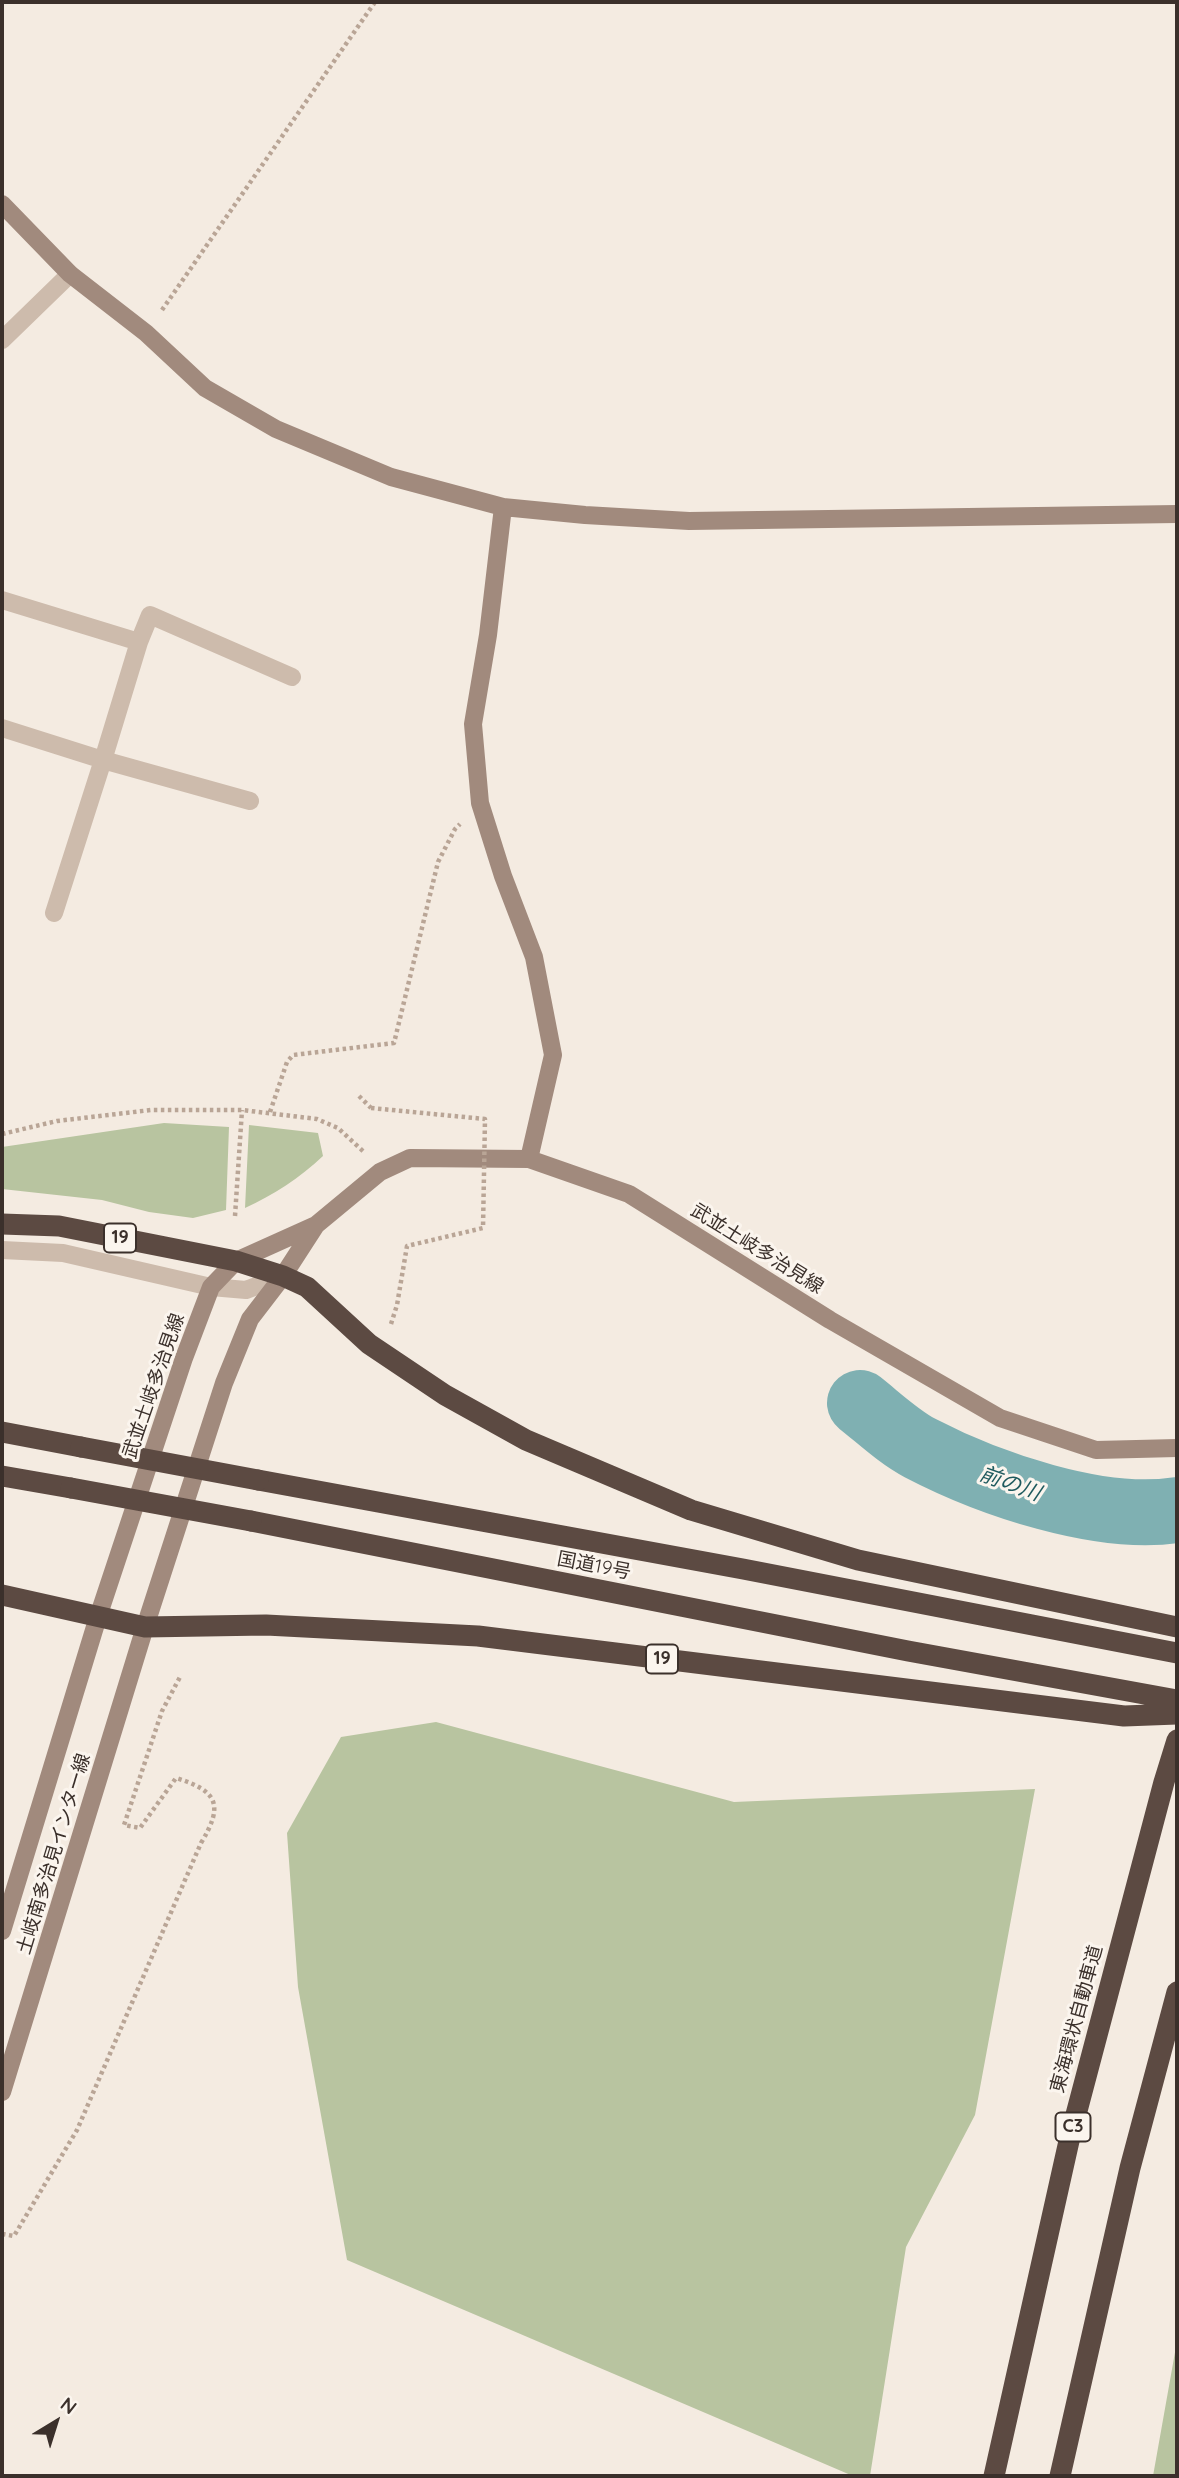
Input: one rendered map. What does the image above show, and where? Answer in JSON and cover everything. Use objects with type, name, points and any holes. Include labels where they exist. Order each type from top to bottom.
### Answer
[{"type":"highway","name":"19","points":[[2,1224],[59,1226],[236,1261],[283,1276],[307,1287],[369,1344],[445,1395],[526,1440],[691,1510],[858,1560],[1177,1626]]},
{"type":"highway","name":"国道19号","points":[[2,1432],[743,1569],[1177,1653]]},
{"type":"highway","name":"国道19号","points":[[2,1476],[251,1521],[894,1648],[1177,1700]]},
{"type":"highway","name":"19","points":[[2,1595],[145,1627],[266,1625],[478,1636],[1124,1716],[1177,1714]]},
{"type":"highway","name":"東海環状自動車道","points":[[994,2476],[1069,2141],[1177,1740]]},
{"type":"highway","points":[[1060,2476],[1130,2168],[1177,1992]]},
{"type":"main road","points":[[2,204],[71,274],[146,333],[205,388],[276,429],[391,477],[503,507],[690,521],[1177,514]]},
{"type":"main road","points":[[503,507],[488,635],[473,724],[480,803],[503,876],[534,957],[553,1055],[529,1159]]},
{"type":"main road","name":"武並土岐多治見線","points":[[99,1617],[184,1358],[211,1287],[236,1261],[316,1225],[380,1172],[410,1158],[529,1159],[629,1194],[830,1320],[1000,1418],[1096,1450],[1177,1448]]},
{"type":"main road","name":"武並土岐多治見線","points":[[145,1627],[224,1383],[250,1319],[283,1276],[316,1225]]},
{"type":"main road","name":"土岐南多治見インター線","points":[[2,1931],[99,1617]]},
{"type":"main road","name":"土岐南多治見インター線","points":[[2,2092],[145,1627]]},
{"type":"street","points":[[2,340],[71,274]]},
{"type":"street","points":[[2,600],[139,642]]},
{"type":"street","points":[[54,914],[139,642],[150,615],[292,677]]},
{"type":"street","points":[[2,728],[103,760],[250,801]]},
{"type":"street","points":[[2,1250],[63,1253],[211,1287],[247,1290],[283,1276]]},
{"type":"path","points":[[146,333],[375,2]]},
{"type":"path","points":[[270,1112],[287,1062],[293,1055],[394,1043],[438,862],[455,829],[480,803]]},
{"type":"path","points":[[359,1096],[372,1108],[485,1119],[483,1228],[407,1246],[391,1325]]},
{"type":"path","points":[[2,1134],[57,1121],[150,1110],[270,1112],[317,1119],[338,1128],[360,1147],[380,1172]]},
{"type":"path","points":[[235,1216],[242,1110]]},
{"type":"path","points":[[2,2234],[14,2236],[77,2130],[216,1814],[214,1802],[206,1791],[176,1778],[140,1828],[124,1825],[162,1711],[180,1677]]},
{"type":"green space","points":[[164,1123],[229,1127],[226,1210],[193,1218],[149,1212],[102,1200],[2,1189],[2,1147]]},
{"type":"green space","points":[[249,1125],[318,1133],[323,1156],[286,1185],[245,1208]]},
{"type":"green space","points":[[436,1722],[734,1802],[1035,1789],[975,2115],[906,2247],[870,2476],[853,2476],[347,2260],[298,1987],[287,1833],[341,1737]]},
{"type":"green space","points":[[1177,2341],[1177,2476],[1153,2476]]},
{"type":"waterway","name":"前の川","points":[[860,1403],[920,1448],[1011,1487],[1080,1505],[1114,1510],[1177,1510]]}]
